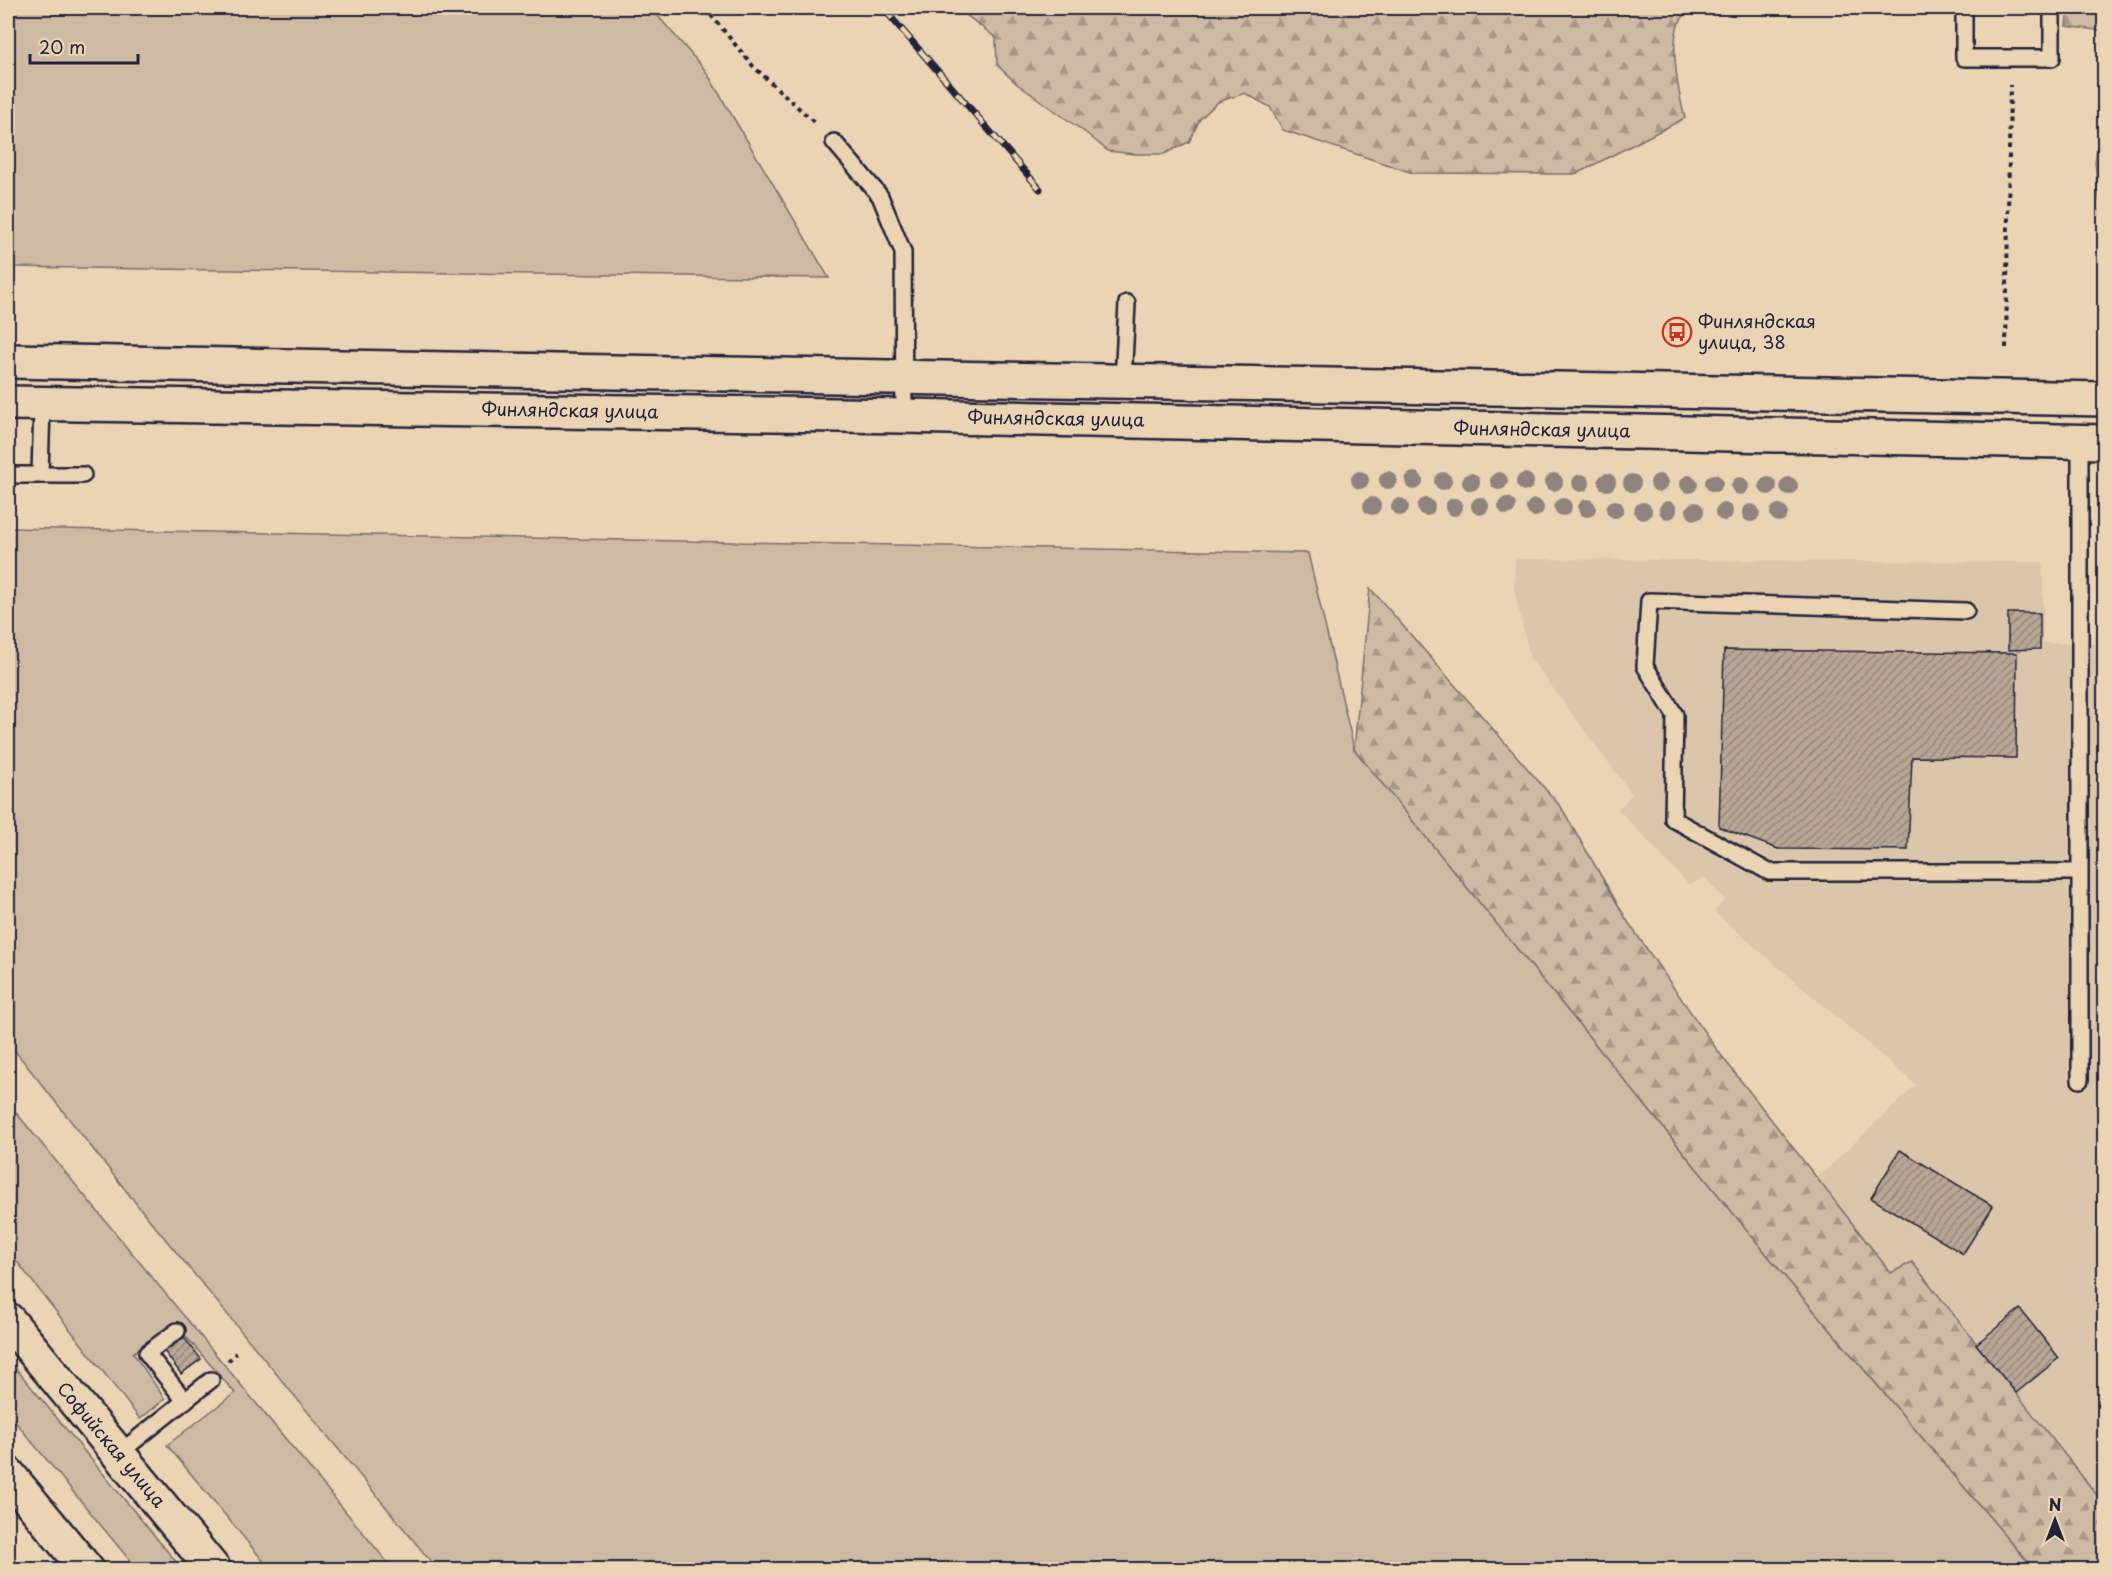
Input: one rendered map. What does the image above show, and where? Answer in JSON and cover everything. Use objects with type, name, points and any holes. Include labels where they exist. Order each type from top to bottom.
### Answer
[{"type":"street","points":[[8,361],[2104,399]]},
{"type":"street","name":"Финляндская улица","points":[[8,403],[904,416],[2092,442]]},
{"type":"street","name":"Софийская улица","points":[[8,1320],[214,1569]]},
{"type":"street","points":[[8,1474],[87,1569]]},
{"type":"lane","points":[[1964,8],[1964,58],[2011,58],[2052,58],[2052,8]]},
{"type":"lane","points":[[834,142],[880,196],[903,252],[904,416]]},
{"type":"lane","points":[[1123,382],[1127,303]]},
{"type":"lane","points":[[40,475],[42,404]]},
{"type":"lane","points":[[2080,1080],[2080,872],[2092,442]]},
{"type":"lane","points":[[8,475],[83,475]]},
{"type":"lane","points":[[1966,611],[1649,601],[1645,666],[1676,715],[1673,819],[1769,872],[2080,872]]},
{"type":"lane","points":[[177,1331],[147,1353],[185,1401]]},
{"type":"lane","points":[[118,1454],[211,1380]]},
{"type":"path","points":[[705,8],[753,66],[834,142]]},
{"type":"path","points":[[2006,348],[2011,58]]},
{"type":"shaded area","points":[[1515,559],[2043,562],[2043,643],[2104,644],[2104,1504],[1912,1262],[1891,1274],[1817,1178],[1916,1085],[1714,912],[1725,900],[1704,877],[1689,885],[1618,809],[1632,794],[1530,658],[1514,589]]},
{"type":"green space","points":[[8,8],[651,8],[705,70],[829,278],[8,267]]},
{"type":"green space","points":[[957,8],[1690,8],[1679,23],[1675,44],[1678,84],[1685,118],[1576,174],[1413,173],[1283,130],[1270,107],[1245,93],[1218,102],[1200,119],[1189,142],[1164,154],[1108,151],[1017,84],[997,65],[996,38]]},
{"type":"green space","points":[[2068,8],[2104,8],[2104,31],[2066,26]]},
{"type":"green space","points":[[2104,107],[2104,229],[2095,162]]},
{"type":"green space","points":[[8,528],[1308,553],[1354,749],[1787,1279],[2034,1569],[437,1569],[139,1207],[8,1042]]},
{"type":"green space","points":[[1370,588],[1561,807],[1628,922],[1717,1050],[1891,1273],[1912,1262],[2104,1504],[2104,1569],[2034,1569],[1787,1279],[1354,749]]},
{"type":"green space","points":[[8,1103],[393,1569],[270,1569],[167,1445],[235,1393],[175,1324],[133,1353],[165,1399],[140,1419],[8,1250]]},
{"type":"green space","points":[[8,1359],[182,1569],[137,1569],[8,1413]]},
{"type":"building","points":[[2008,613],[2040,613],[2040,649],[2008,650]]},
{"type":"building","points":[[1724,650],[2017,653],[2016,758],[1912,757],[1908,850],[1778,849],[1719,827]]},
{"type":"building","points":[[1900,1150],[1993,1206],[1963,1254],[1871,1198]]},
{"type":"building","points":[[2020,1309],[2059,1358],[2016,1393],[1976,1344]]},
{"type":"building","points":[[183,1336],[201,1359],[181,1374],[164,1351]]},
{"type":"railway","points":[[883,8],[1040,189]]},
{"type":"place","name":"Финляндская улица, 38","points":[[1677,332]]}]
